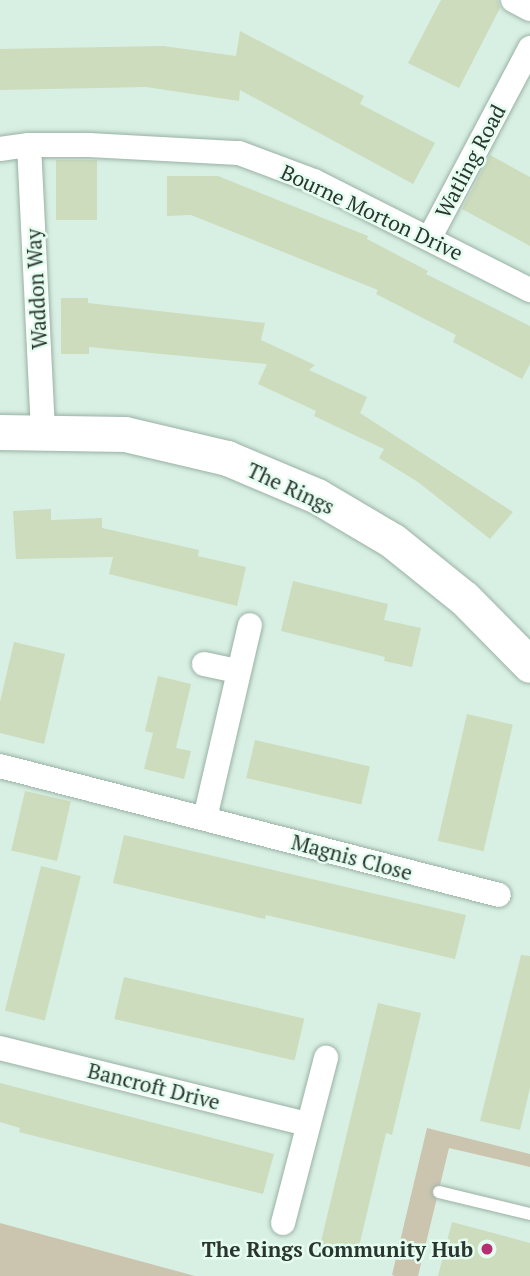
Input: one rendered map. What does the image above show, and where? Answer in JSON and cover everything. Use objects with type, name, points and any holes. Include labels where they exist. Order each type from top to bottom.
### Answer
[{"type":"street","points":[[513,0],[530,9]]},
{"type":"street","name":"Watling Road","points":[[430,237],[530,48]]},
{"type":"street","name":"Bourne Morton Drive","points":[[0,149],[29,145],[89,145],[239,153],[314,181],[430,237],[530,290]]},
{"type":"street","name":"Waddon Way","points":[[29,145],[43,432]]},
{"type":"street","name":"The Rings","points":[[0,432],[125,434],[227,458],[317,496],[393,541],[464,598],[530,665]]},
{"type":"street","points":[[205,818],[250,625]]},
{"type":"street","points":[[204,664],[238,671]]},
{"type":"street","name":"Magnis Close","points":[[0,766],[499,895]]},
{"type":"street","name":"Bancroft Drive","points":[[0,1048],[308,1124]]},
{"type":"street","points":[[282,1223],[326,1058]]},
{"type":"lane","points":[[439,1192],[530,1214]]},
{"type":"shaded area","points":[[427,1128],[530,1154],[530,1167],[449,1148],[418,1276],[395,1276],[392,1275]]},
{"type":"shaded area","points":[[0,1223],[195,1276],[0,1276]]},
{"type":"building","points":[[441,0],[498,0],[500,8],[459,88],[408,63]]},
{"type":"building","points":[[240,31],[364,96],[360,104],[435,143],[413,184],[240,90],[239,101],[146,87],[0,90],[0,49],[163,46],[236,56]]},
{"type":"building","points":[[490,155],[530,177],[530,246],[462,209]]},
{"type":"building","points":[[56,160],[97,160],[97,220],[56,220]]},
{"type":"building","points":[[167,176],[218,176],[368,236],[367,239],[428,271],[426,274],[530,326],[530,364],[522,379],[453,342],[456,335],[376,294],[378,290],[191,215],[167,216]]},
{"type":"building","points":[[61,298],[88,298],[88,303],[265,323],[261,340],[315,365],[309,370],[367,397],[360,413],[513,512],[490,539],[418,482],[379,458],[384,449],[314,416],[316,411],[258,384],[267,364],[89,347],[89,354],[61,354]]},
{"type":"building","points":[[51,509],[51,520],[102,518],[102,528],[199,550],[198,556],[246,567],[237,606],[109,574],[113,557],[16,559],[13,511]]},
{"type":"building","points":[[293,581],[388,604],[384,620],[421,628],[412,667],[384,661],[385,657],[281,631]]},
{"type":"building","points":[[14,642],[65,654],[44,744],[0,733],[0,702]]},
{"type":"building","points":[[158,676],[191,684],[176,748],[191,751],[184,779],[144,769],[153,733],[145,731]]},
{"type":"building","points":[[467,714],[513,725],[484,851],[438,841]]},
{"type":"building","points":[[255,740],[370,767],[361,805],[246,778]]},
{"type":"building","points":[[25,791],[71,802],[57,861],[11,850]]},
{"type":"building","points":[[124,835],[466,915],[455,959],[266,915],[265,919],[113,883]]},
{"type":"building","points":[[41,866],[81,876],[45,1020],[5,1011]]},
{"type":"building","points":[[521,955],[530,956],[530,1088],[520,1130],[480,1121]]},
{"type":"building","points":[[124,977],[304,1019],[295,1061],[114,1019]]},
{"type":"building","points":[[378,1003],[421,1013],[392,1135],[386,1133],[356,1259],[319,1250]]},
{"type":"building","points":[[0,1083],[274,1154],[263,1194],[19,1132],[20,1128],[0,1122]]},
{"type":"building","name":"The Rings Community Hub","points":[[452,1222],[530,1243],[530,1276],[438,1276]]},
{"type":"place","name":"The Rings Community Hub","points":[[487,1249]]}]
